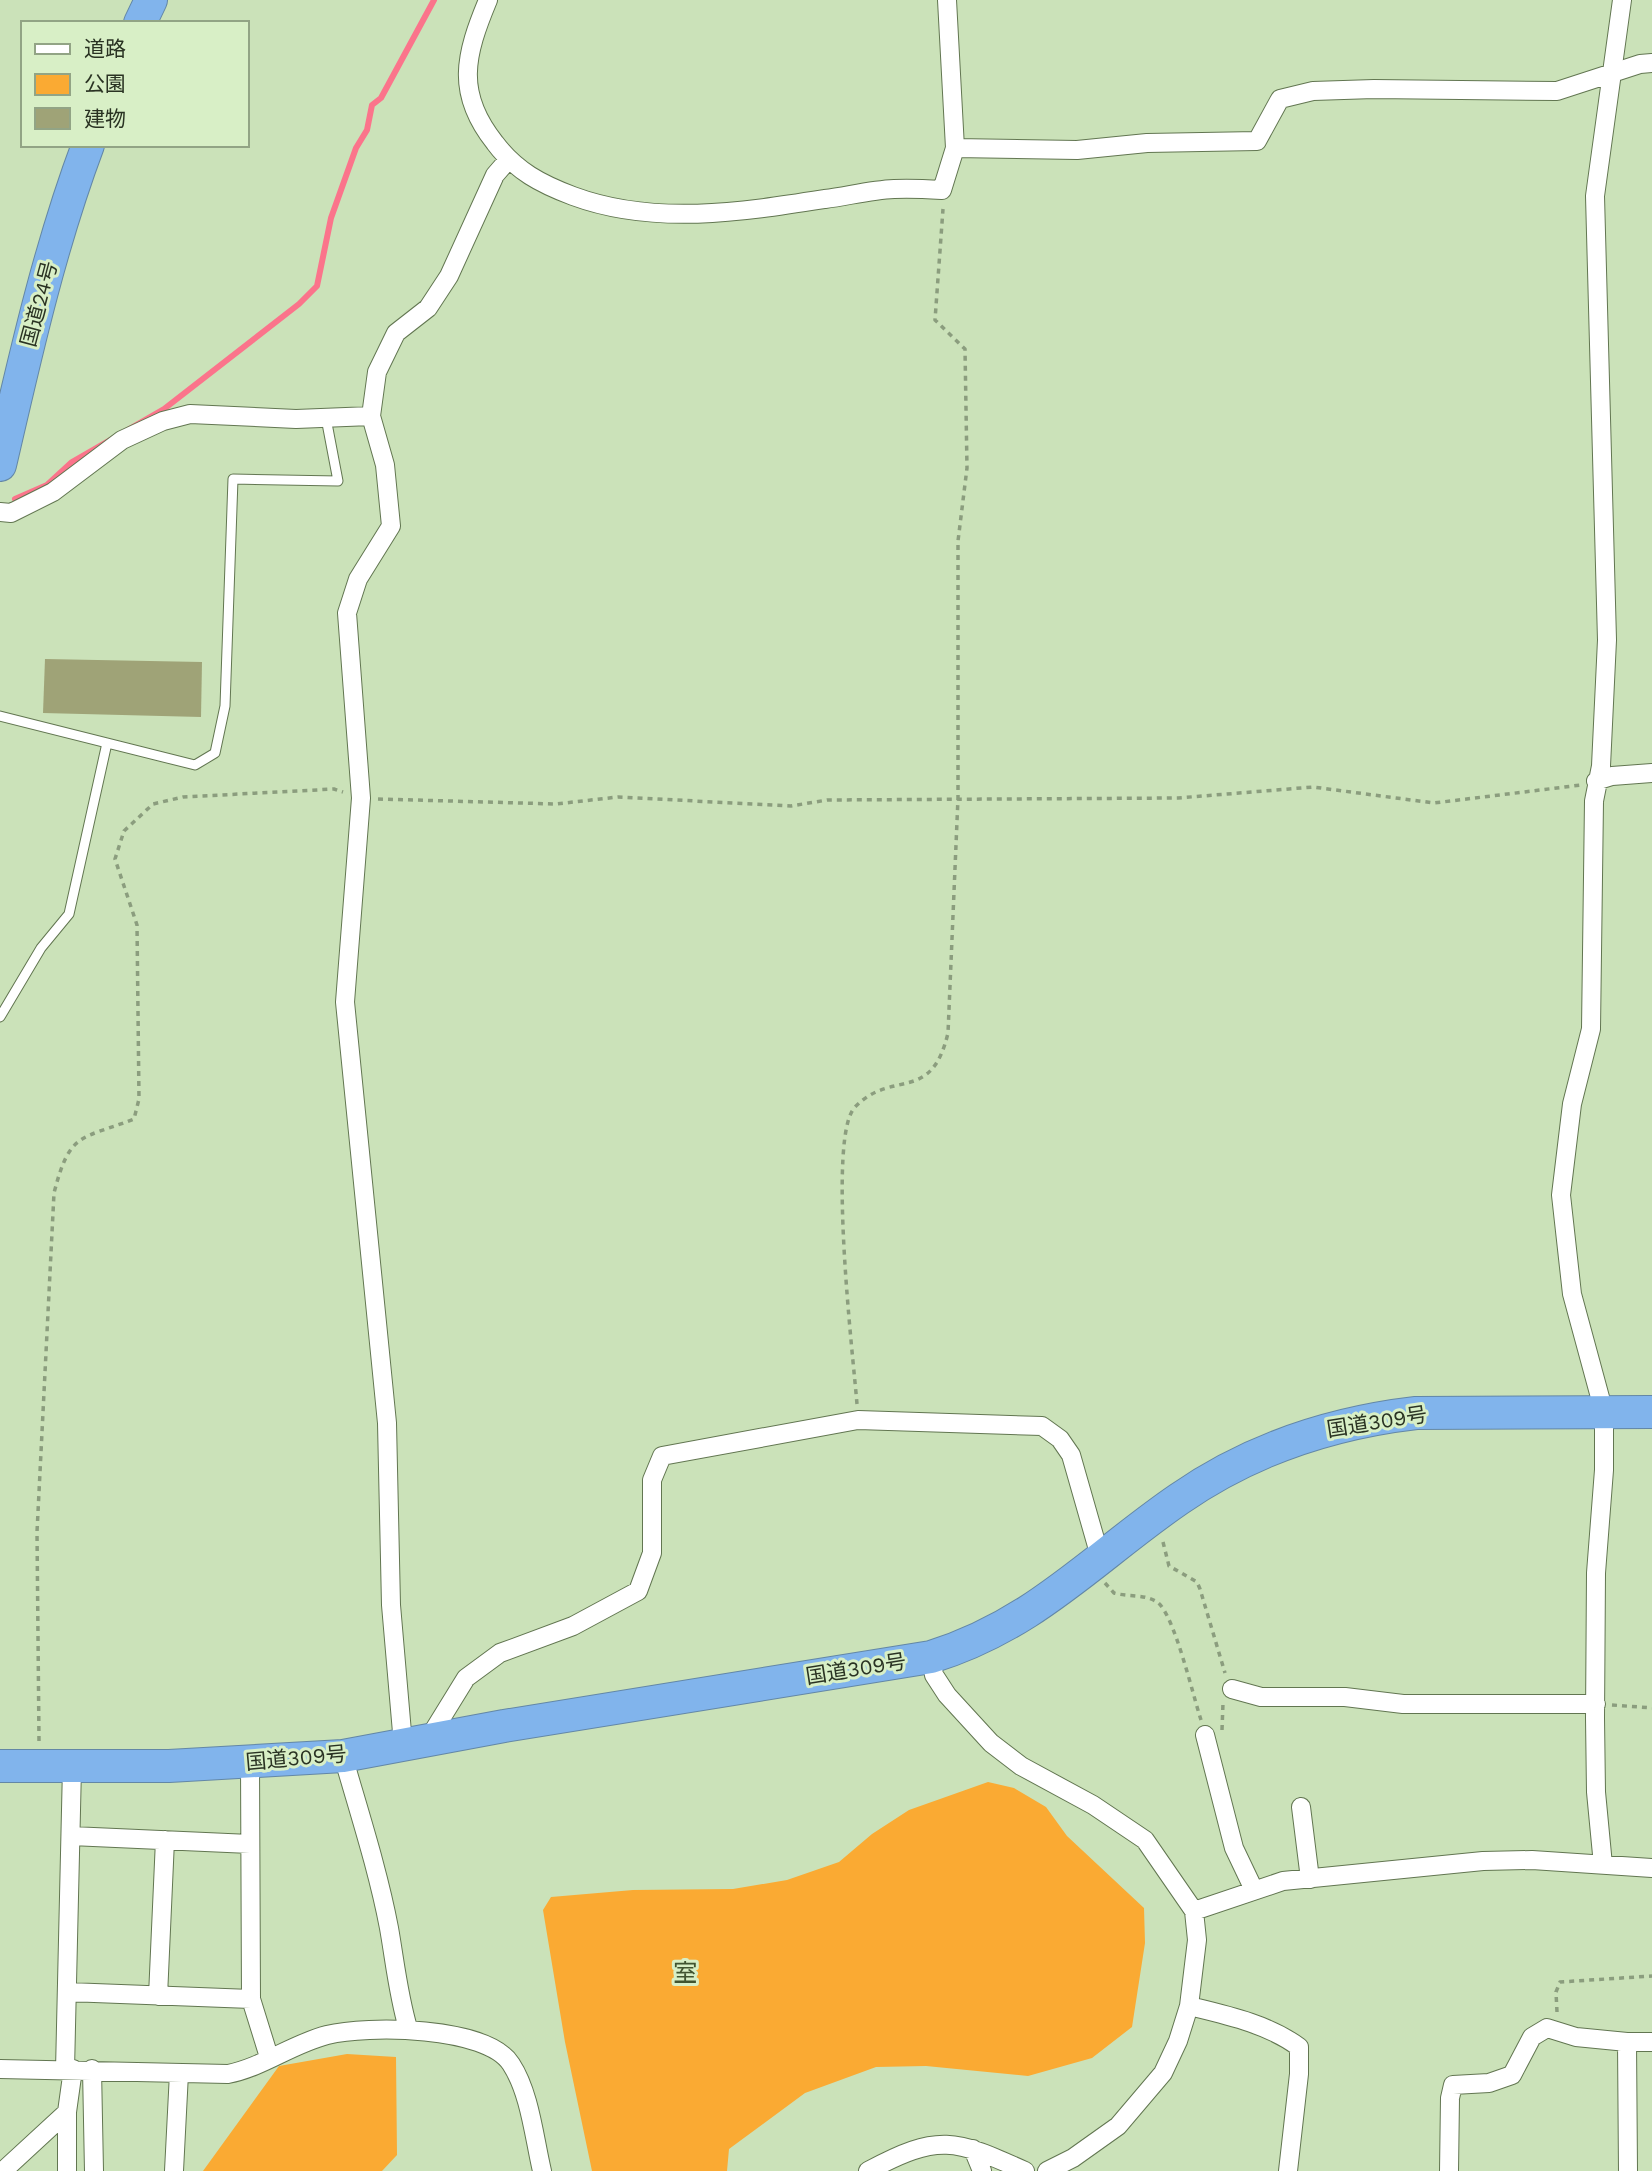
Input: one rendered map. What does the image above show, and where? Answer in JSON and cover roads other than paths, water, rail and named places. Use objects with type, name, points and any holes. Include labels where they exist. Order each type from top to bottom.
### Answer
[{"type":"highway","points":[[141,21],[151,0]]},
{"type":"highway","name":"国道24号","points":[[0,464],[38,307],[64,214],[87,147]]},
{"type":"highway","name":"国道309号","points":[[0,1766],[250,1763],[343,1756],[416,1741],[931,1657],[995,1633],[1036,1609],[1180,1499],[1264,1450],[1337,1426],[1416,1413],[1652,1412]]},
{"type":"street","points":[[488,0],[473,37],[466,75],[471,106],[508,160],[531,179],[621,212],[714,213],[892,189],[942,190],[955,148],[947,0]]},
{"type":"street","points":[[1603,1865],[1596,1792],[1595,1704],[1596,1573],[1604,1470],[1604,1412],[1573,1294],[1561,1195],[1572,1104],[1591,1029],[1596,781],[1601,766],[1607,640],[1595,196],[1622,0]]},
{"type":"street","points":[[955,148],[1077,150],[1147,143],[1257,141],[1280,99],[1313,92],[1374,89],[1557,91],[1652,63]]},
{"type":"street","points":[[416,1741],[391,1605],[387,1423],[345,1002],[361,798],[347,613],[358,579],[391,526],[385,465],[371,416],[377,372],[396,333],[428,308],[449,276],[495,175],[508,160]]},
{"type":"street","points":[[0,512],[12,513],[53,492],[122,440],[163,421],[190,414],[326,418],[371,416]]},
{"type":"street","points":[[1596,781],[1612,776],[1652,774]]},
{"type":"street","points":[[416,1741],[466,1678],[500,1653],[573,1626],[638,1591],[652,1553],[652,1480],[663,1456],[858,1420],[1042,1426],[1060,1439],[1071,1455],[1097,1563]]},
{"type":"street","points":[[931,1657],[934,1675],[947,1695],[992,1743],[1021,1766],[1093,1805],[1145,1840],[1194,1911],[1197,1940],[1189,2006],[1178,2041],[1163,2073],[1118,2126],[1073,2158],[1047,2171]]},
{"type":"street","points":[[1232,1689],[1261,1697],[1345,1697],[1403,1704],[1595,1704]]},
{"type":"street","points":[[1205,1735],[1230,1838],[1254,1890]]},
{"type":"street","points":[[343,1756],[370,1851],[388,1927],[396,1989],[408,2028]]},
{"type":"street","points":[[250,1763],[251,1999],[270,2057]]},
{"type":"street","points":[[72,1767],[68,1992],[77,2069],[94,2171]]},
{"type":"street","points":[[1301,1807],[1310,1879]]},
{"type":"street","points":[[71,1836],[250,1844]]},
{"type":"street","points":[[158,1996],[165,1840]]},
{"type":"street","points":[[1194,1911],[1283,1881],[1483,1861],[1532,1860],[1652,1868]]},
{"type":"street","points":[[68,1992],[251,1999]]},
{"type":"street","points":[[1189,2006],[1251,2023],[1288,2039],[1299,2047],[1299,2074],[1288,2171]]},
{"type":"street","points":[[0,2069],[228,2074],[246,2070],[270,2057],[328,2035],[408,2028],[492,2048],[509,2060],[519,2079],[542,2171]]},
{"type":"street","points":[[1449,2171],[1450,2098],[1453,2085],[1502,2081],[1512,2075],[1532,2037],[1539,2030],[1556,2029],[1576,2037],[1652,2042]]},
{"type":"street","points":[[1627,2042],[1628,2171]]},
{"type":"street","points":[[67,2171],[67,2112],[77,2069]]},
{"type":"street","points":[[174,2171],[179,2073]]},
{"type":"street","points":[[3,2171],[67,2112]]},
{"type":"street","points":[[868,2171],[920,2146],[940,2143],[973,2149],[1025,2171]]},
{"type":"street","points":[[973,2149],[982,2171]]},
{"type":"lane","points":[[0,716],[195,765],[215,753],[225,706],[233,479],[338,481],[326,418]]},
{"type":"lane","points":[[0,1017],[41,948],[69,914],[107,743]]},
{"type":"waterway","points":[[15,499],[47,485],[72,462],[164,409],[299,304],[317,286],[331,218],[356,148],[367,130],[372,105],[381,98],[434,0]]},
{"type":"district","name":"室","points":[[685,1973]]}]
